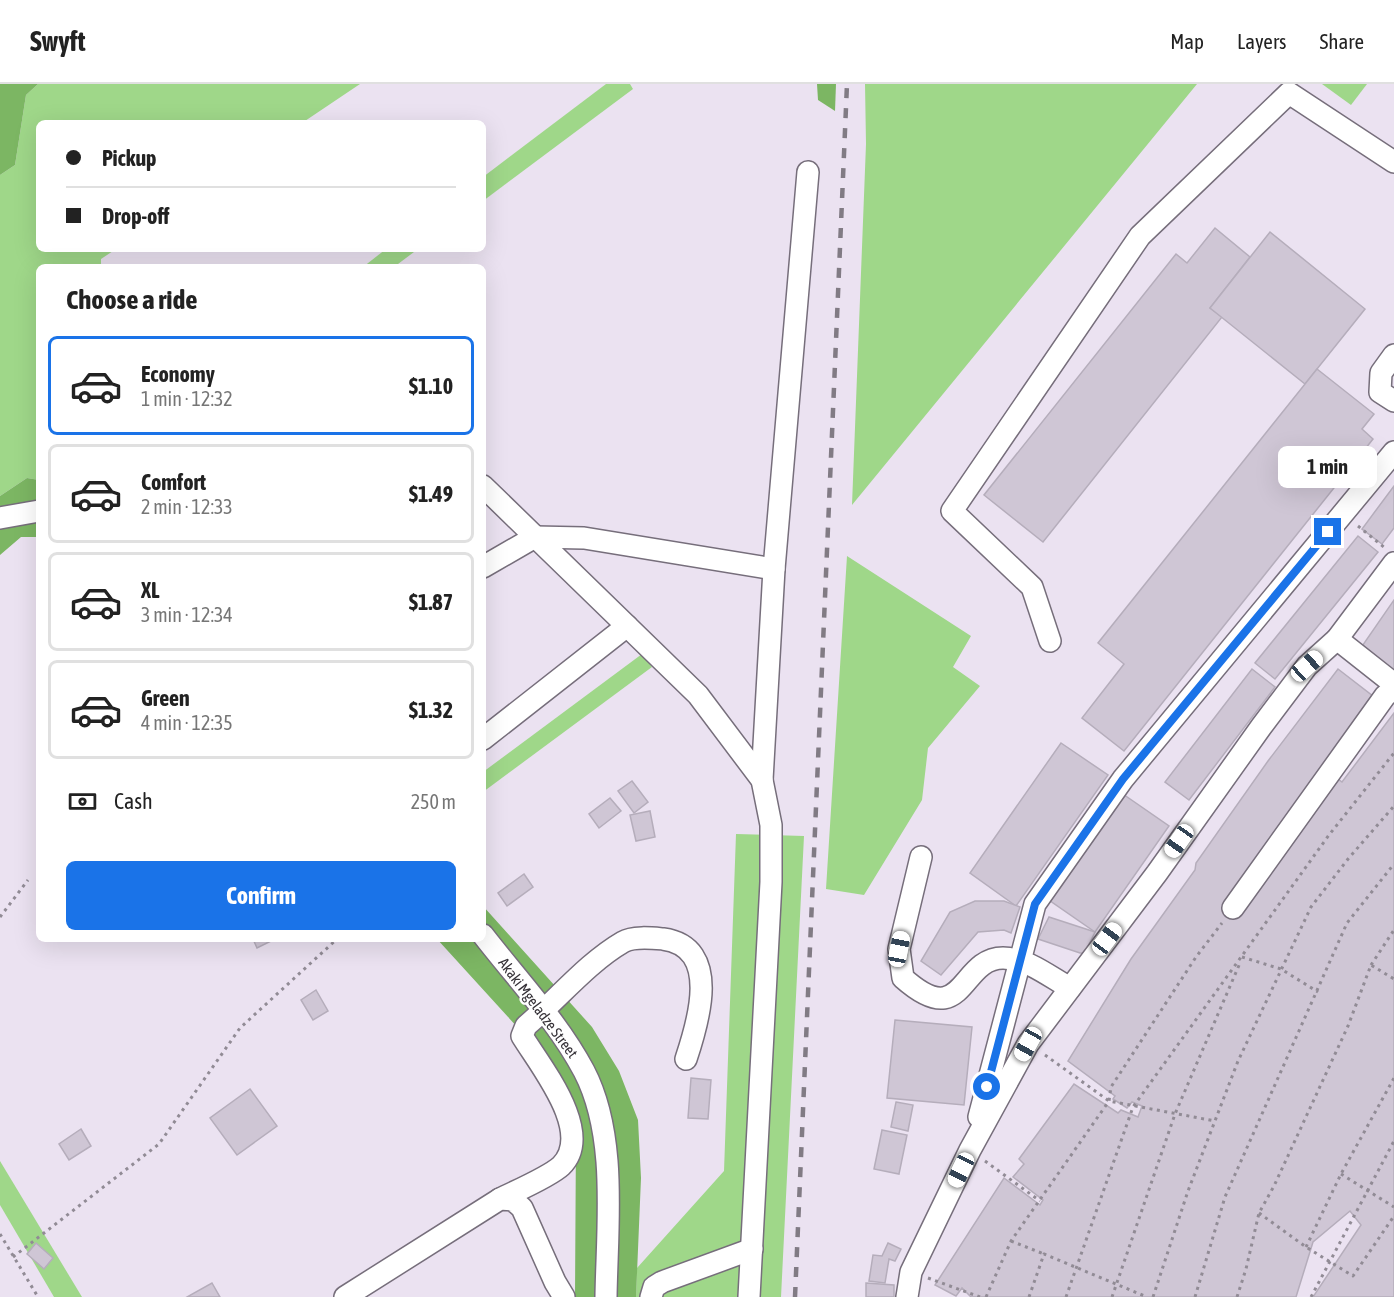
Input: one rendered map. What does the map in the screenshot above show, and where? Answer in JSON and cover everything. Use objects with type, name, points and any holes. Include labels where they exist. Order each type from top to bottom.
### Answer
[{"type":"street","points":[[1050,641],[1032,587],[952,511],[1140,236],[1289,93],[1394,162]]},
{"type":"street","points":[[749,1297],[771,882],[771,825],[762,780],[774,569],[808,172]]},
{"type":"street","points":[[1394,355],[1382,373],[1380,392],[1394,401]]},
{"type":"street","points":[[970,1150],[1035,904],[1123,779],[1394,453]]},
{"type":"street","points":[[486,489],[698,694],[762,780]]},
{"type":"street","points":[[0,518],[36,512]]},
{"type":"street","points":[[486,565],[535,537],[584,538],[774,569]]},
{"type":"street","points":[[907,1297],[911,1272],[970,1150],[1028,1044],[1307,666],[1337,639],[1390,556]]},
{"type":"street","points":[[486,737],[627,626]]},
{"type":"street","points":[[1233,908],[1394,686],[1337,639]]},
{"type":"street","points":[[921,857],[899,949],[903,978],[916,990],[939,998],[956,994],[982,964],[997,958],[1021,960],[1070,988]]},
{"type":"street","points":[[345,1297],[500,1199],[560,1167],[571,1153],[573,1134],[563,1104],[522,1036],[526,1026],[625,940],[650,938],[676,941],[692,954],[702,979],[699,1018],[686,1059]]},
{"type":"street","name":"Akaki Mgeladze Street","points":[[486,939],[543,1012],[584,1072],[597,1103],[606,1151],[606,1297]]},
{"type":"street","points":[[500,1199],[513,1200],[522,1208],[564,1297]]},
{"type":"street","points":[[651,1297],[654,1287],[662,1282],[752,1249]]},
{"type":"path","points":[[1342,514],[1390,556]]},
{"type":"path","points":[[1066,1297],[1133,1107],[1329,835],[1394,753]]},
{"type":"path","points":[[1153,1297],[1188,1191],[1238,1061],[1311,907],[1347,859],[1394,806]]},
{"type":"path","points":[[1195,1297],[1225,1197],[1347,923],[1394,864]]},
{"type":"path","points":[[0,917],[28,880]]},
{"type":"path","points":[[986,1297],[1011,1241],[1109,1101],[1111,1087],[1196,957],[1233,908]]},
{"type":"path","points":[[1237,1297],[1259,1213],[1274,1186],[1348,1026],[1371,966],[1394,930]]},
{"type":"path","points":[[13,1257],[159,1144],[240,1028],[334,942]]},
{"type":"path","points":[[1243,955],[1281,969],[1318,992]]},
{"type":"path","points":[[1112,1297],[1175,1114],[1243,955]]},
{"type":"path","points":[[1371,966],[1394,979]]},
{"type":"path","points":[[1028,1044],[1109,1101],[1215,1121]]},
{"type":"path","points":[[1306,1247],[1341,1174],[1394,1078]]},
{"type":"path","points":[[1311,1297],[1394,1141]]},
{"type":"path","points":[[970,1150],[1040,1201]]},
{"type":"path","points":[[1341,1174],[1394,1207]]},
{"type":"path","points":[[1259,1213],[1306,1247],[1353,1276],[1394,1216]]},
{"type":"path","points":[[0,1234],[38,1297]]},
{"type":"path","points":[[1011,1241],[1148,1297]]},
{"type":"path","points":[[1029,1297],[1044,1254]]},
{"type":"path","points":[[911,1272],[980,1297]]},
{"type":"green space","points":[[0,84],[38,84],[26,95],[15,165],[0,175]]},
{"type":"green space","points":[[38,84],[360,84],[306,120],[36,120],[36,252],[112,252],[101,259],[101,264],[36,264],[36,480],[27,478],[0,496],[0,175],[15,165],[26,95]]},
{"type":"green space","points":[[606,84],[630,84],[633,89],[486,199],[486,175]]},
{"type":"green space","points":[[817,84],[836,84],[835,111],[818,100]]},
{"type":"green space","points":[[865,84],[1197,84],[852,505],[866,144]]},
{"type":"green space","points":[[1322,84],[1367,84],[1351,105]]},
{"type":"green space","points":[[382,252],[414,252],[398,264],[367,264]]},
{"type":"green space","points":[[27,478],[36,480],[36,537],[21,537],[0,555],[0,496]]},
{"type":"green space","points":[[847,556],[971,636],[953,667],[980,686],[928,748],[922,800],[864,895],[826,889]]},
{"type":"green space","points":[[642,654],[652,667],[486,790],[486,770]]},
{"type":"green space","points":[[736,834],[804,836],[781,1297],[636,1297],[637,1268],[724,1171]]},
{"type":"green space","points":[[486,909],[592,1027],[619,1071],[638,1120],[641,1178],[636,1297],[575,1297],[576,1132],[519,1029],[440,942],[486,942]]},
{"type":"green space","points":[[0,1161],[82,1297],[54,1297],[0,1205]]},
{"type":"building","points":[[1215,228],[1250,257],[1210,308],[1222,317],[1043,542],[984,495],[1176,254],[1187,263]]},
{"type":"building","points":[[1270,232],[1365,309],[1305,384],[1210,308]]},
{"type":"building","points":[[1317,369],[1374,414],[1362,429],[1373,439],[1124,751],[1082,718],[1124,664],[1098,643]]},
{"type":"building","points":[[1394,486],[1394,528],[1382,544],[1362,529]]},
{"type":"building","points":[[1358,536],[1378,552],[1275,679],[1255,663]]},
{"type":"building","points":[[1394,600],[1394,678],[1358,652]]},
{"type":"building","points":[[1252,669],[1275,687],[1189,800],[1165,782]]},
{"type":"building","points":[[1338,669],[1378,700],[1325,769],[1342,782],[1394,713],[1394,1297],[1313,1297],[1361,1225],[1350,1211],[1313,1242],[1296,1297],[971,1297],[962,1288],[956,1296],[935,1285],[1004,1178],[1040,1205],[1043,1200],[1013,1177],[1024,1164],[1019,1159],[1074,1084],[1118,1113],[1121,1110],[1138,1117],[1142,1106],[1132,1102],[1127,1108],[1113,1099],[1115,1096],[1068,1061],[1131,959],[1195,870],[1196,863],[1268,761]]},
{"type":"building","points":[[1061,743],[1108,775],[1016,906],[970,873]]},
{"type":"building","points":[[632,781],[648,802],[634,813],[618,791]]},
{"type":"building","points":[[1120,792],[1169,826],[1095,932],[1046,898]]},
{"type":"building","points":[[610,798],[621,811],[599,828],[589,814]]},
{"type":"building","points":[[650,811],[655,837],[636,841],[630,815]]},
{"type":"building","points":[[524,874],[533,887],[507,906],[498,893]]},
{"type":"building","points":[[975,901],[1004,901],[1020,907],[1011,933],[1004,930],[978,932],[941,975],[921,961],[950,912]]},
{"type":"building","points":[[1049,917],[1095,932],[1085,953],[1038,939]]},
{"type":"building","points":[[254,942],[269,942],[257,948]]},
{"type":"building","points":[[316,990],[328,1011],[313,1020],[301,1000]]},
{"type":"building","points":[[895,1020],[972,1027],[964,1105],[887,1098]]},
{"type":"building","points":[[691,1078],[711,1080],[708,1119],[688,1118]]},
{"type":"building","points":[[250,1089],[277,1126],[237,1155],[210,1118]]},
{"type":"building","points":[[896,1102],[913,1105],[908,1131],[891,1127]]},
{"type":"building","points":[[81,1129],[91,1146],[69,1160],[59,1144]]},
{"type":"building","points":[[882,1130],[907,1135],[899,1174],[874,1169]]},
{"type":"building","points":[[36,1243],[53,1258],[44,1269],[27,1254]]},
{"type":"building","points":[[888,1243],[901,1249],[895,1261],[889,1259],[885,1283],[869,1281],[873,1255],[882,1256]]},
{"type":"building","points":[[212,1283],[220,1297],[187,1297]]},
{"type":"building","points":[[866,1283],[894,1285],[894,1297],[866,1297]]},
{"type":"railway","points":[[795,1297],[847,84]]},
{"type":"route","points":[[987,1087],[1035,904],[1123,779],[1328,532]]}]
